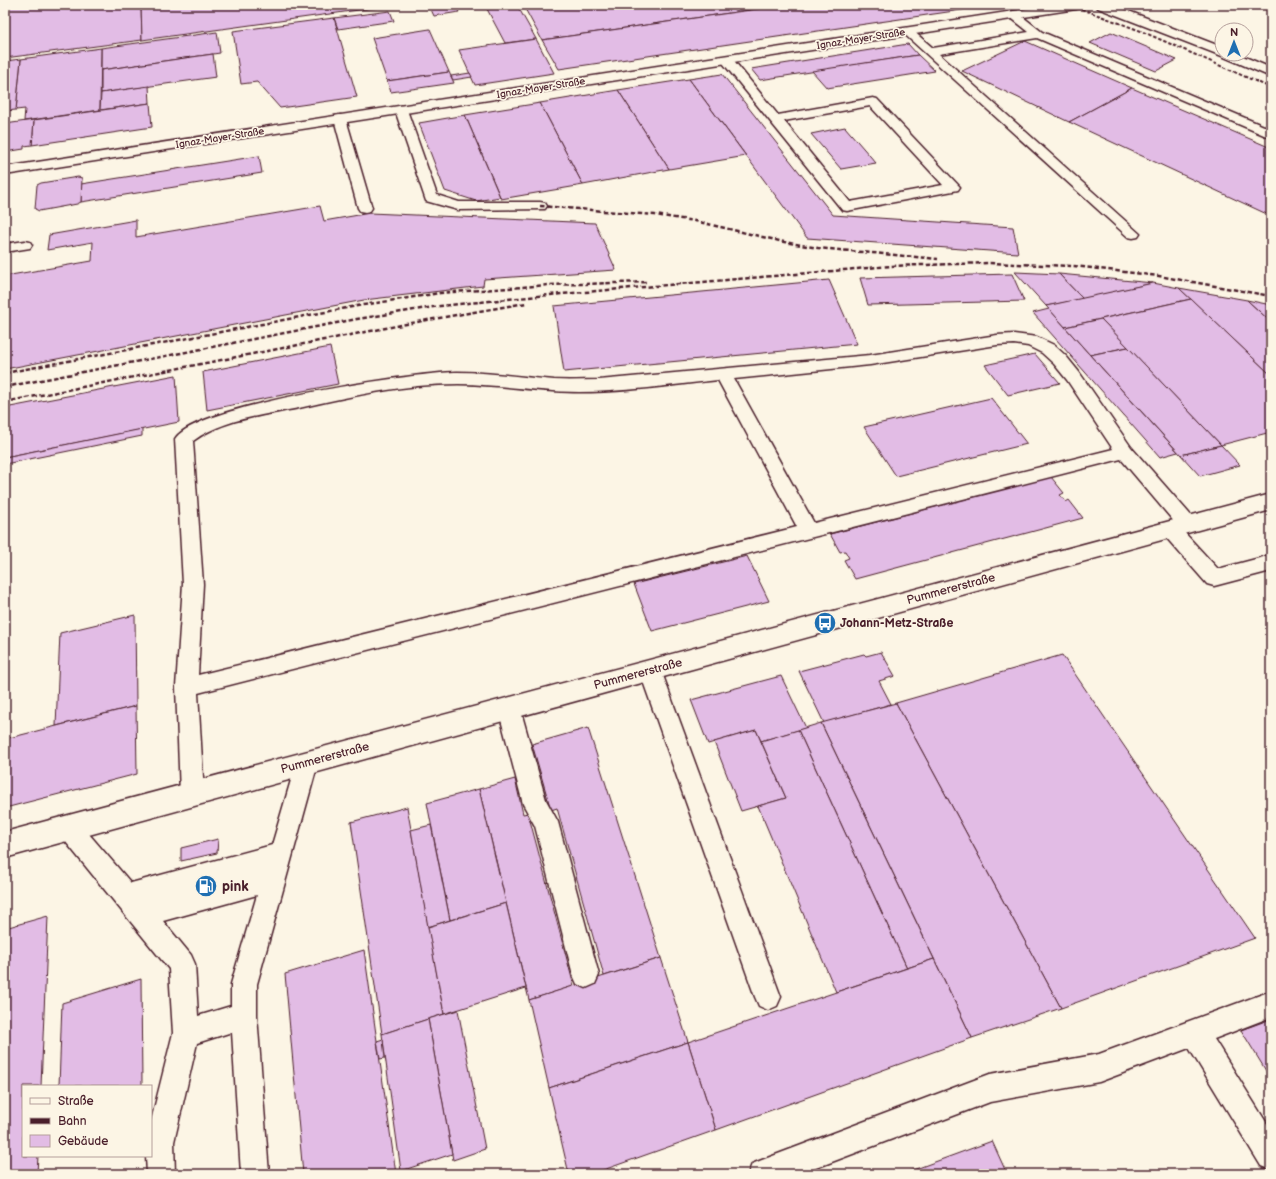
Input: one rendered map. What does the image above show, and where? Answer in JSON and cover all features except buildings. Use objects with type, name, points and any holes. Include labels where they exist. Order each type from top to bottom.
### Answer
[{"type":"street","name":"Ignaz-Mayer-Straße","points":[[5,171],[908,32],[1018,11],[1076,5]]},
{"type":"street","points":[[1102,5],[1214,49]]},
{"type":"street","points":[[1246,62],[1271,73]]},
{"type":"street","name":"Pummererstraße","points":[[5,845],[1271,502]]},
{"type":"lane","points":[[1018,11],[1038,34],[1271,134]]},
{"type":"lane","points":[[908,32],[1133,234]]},
{"type":"lane","points":[[930,52],[1038,34]]},
{"type":"lane","points":[[727,60],[847,208],[953,187],[873,102],[775,119]]},
{"type":"lane","points":[[401,110],[431,198],[458,206],[540,206]]},
{"type":"lane","points":[[340,119],[365,208]]},
{"type":"lane","points":[[5,248],[25,245]]},
{"type":"lane","points":[[192,794],[187,687],[193,584],[184,439],[194,431],[218,422],[335,394],[429,379],[490,379],[571,387],[599,386],[870,360],[997,340],[1014,339],[1031,342],[1048,349],[1074,376],[1125,452],[1214,578],[1271,563]]},
{"type":"lane","points":[[722,374],[809,531]]},
{"type":"lane","points":[[187,687],[1125,452]]},
{"type":"lane","points":[[650,670],[768,997]]},
{"type":"lane","points":[[509,708],[535,804],[546,822],[586,975]]},
{"type":"lane","points":[[255,1174],[244,1015],[244,984],[307,763]]},
{"type":"lane","points":[[70,828],[182,964],[186,1033],[160,1142],[161,1174]]},
{"type":"lane","points":[[134,906],[281,854]]},
{"type":"lane","points":[[134,906],[274,878]]},
{"type":"lane","points":[[762,1174],[990,1088],[1099,1068],[1271,1004]]},
{"type":"lane","points":[[186,1033],[244,1015]]},
{"type":"lane","points":[[1195,1033],[1271,1156]]},
{"type":"railway","points":[[1071,5],[1141,31],[1271,88]]},
{"type":"railway","points":[[540,206],[655,215],[695,221],[784,242],[818,248],[938,259]]},
{"type":"railway","points":[[5,387],[357,319],[440,306],[538,296],[891,266],[988,263],[1074,266],[1159,276],[1271,296]]},
{"type":"railway","points":[[5,373],[357,306],[440,293],[549,285],[647,282]]},
{"type":"railway","points":[[5,402],[422,321],[526,303]]},
{"type":"place","name":"Johann-Metz-Straße","points":[[825,623]]},
{"type":"place","name":"pink","points":[[206,886]]}]
